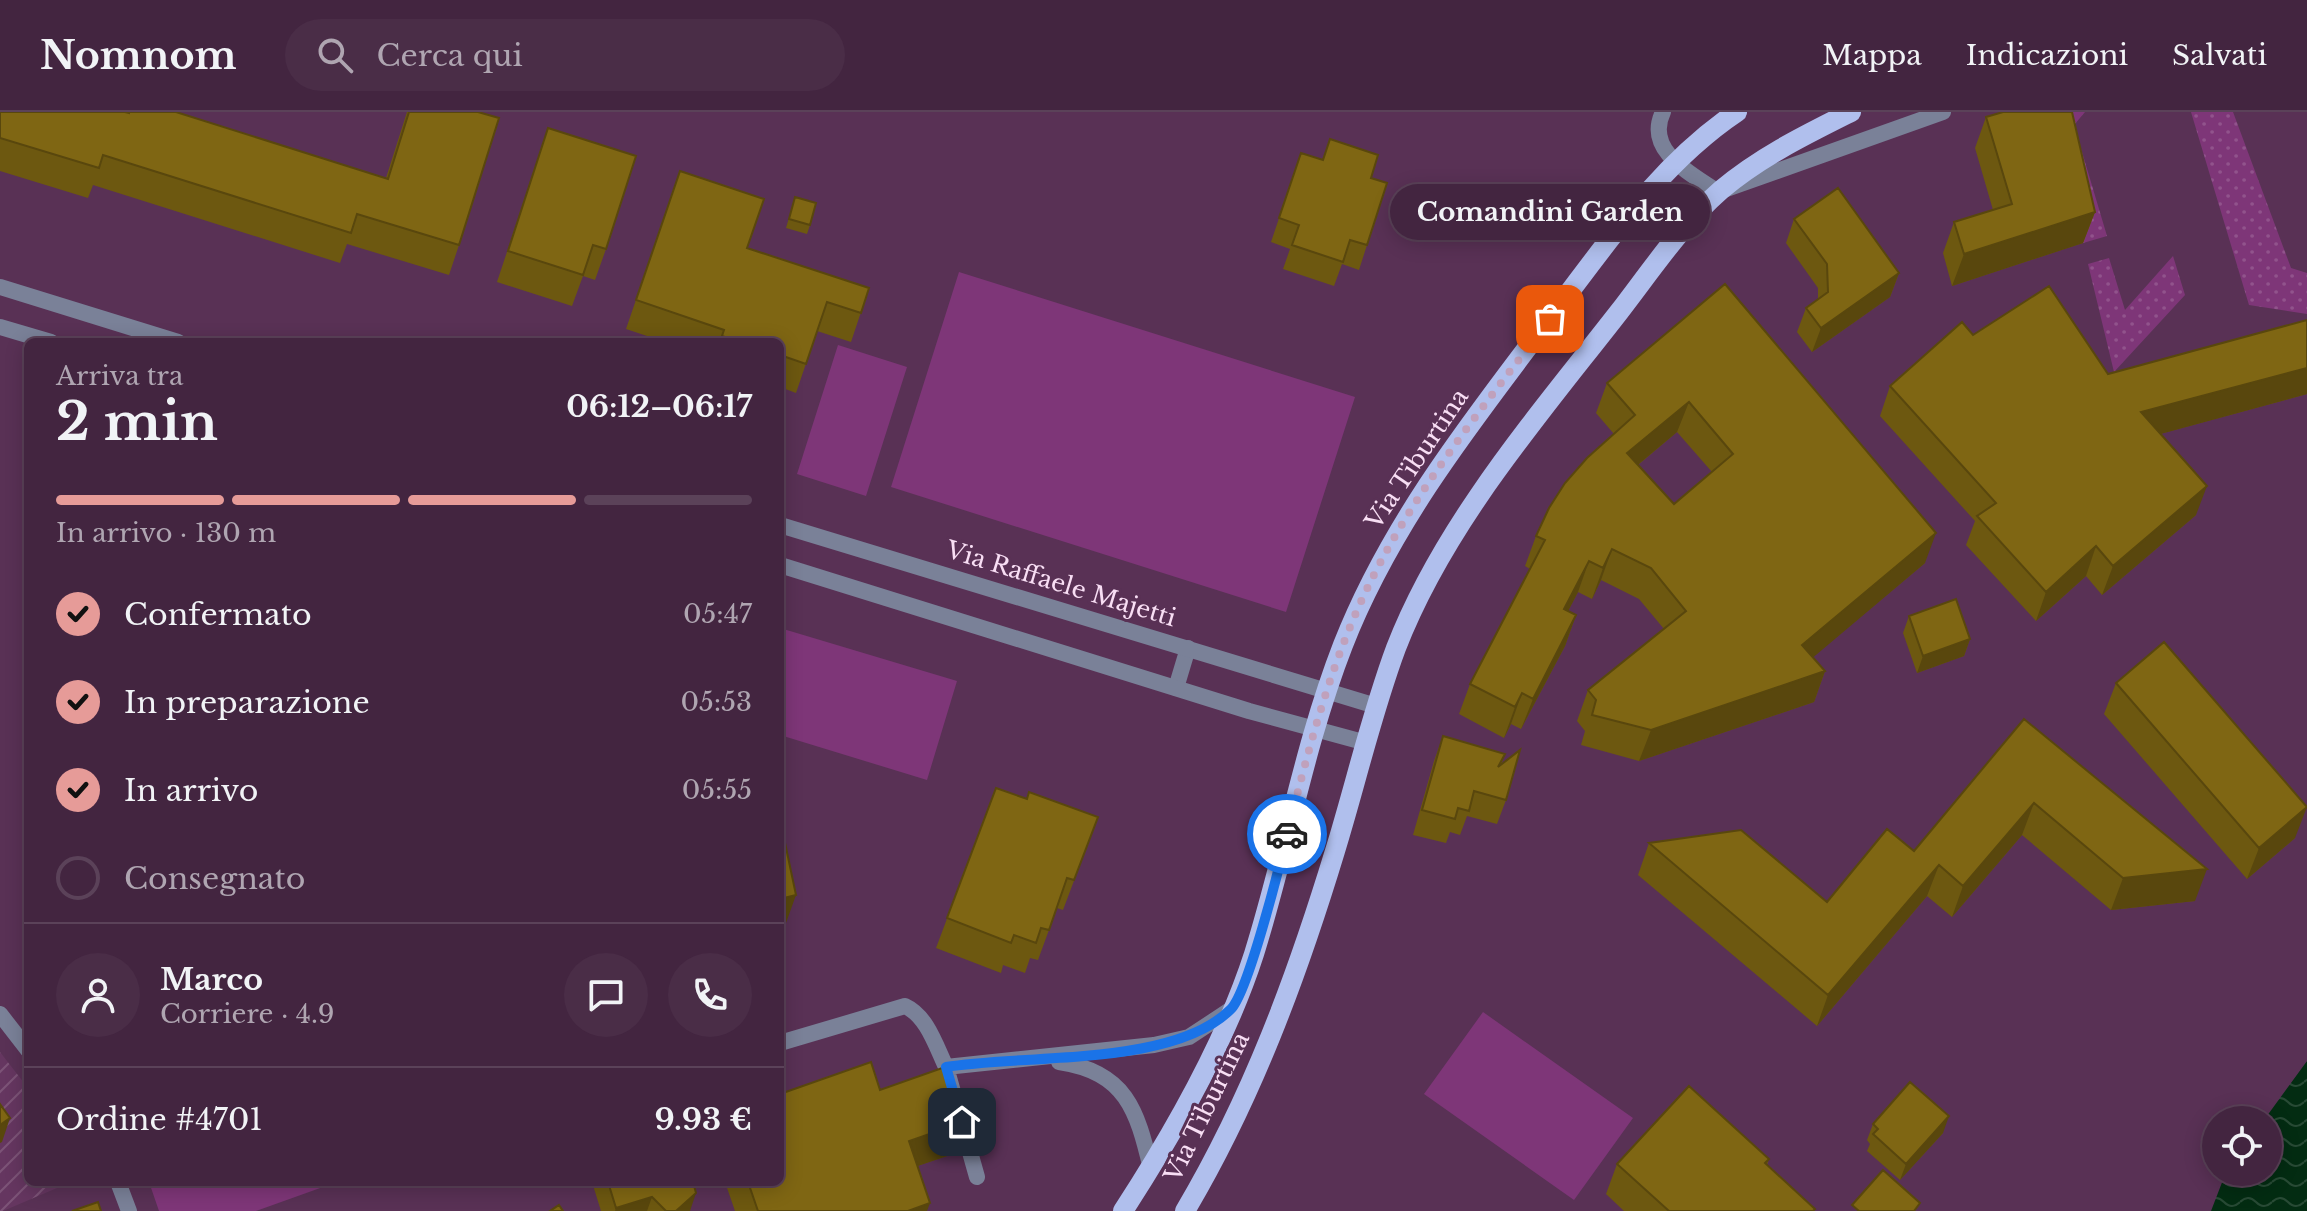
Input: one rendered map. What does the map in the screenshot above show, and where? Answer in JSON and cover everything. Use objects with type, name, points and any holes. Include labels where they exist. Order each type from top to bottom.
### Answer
[{"type":"main road","name":"Via Tiburtina","points":[[1123,1211],[1151,1169],[1233,1008],[1253,956],[1327,690],[1364,594],[1402,524],[1480,411],[1675,161],[1737,112]]},
{"type":"main road","points":[[1718,192],[1780,148],[1851,112]]},
{"type":"main road","name":"Via Tiburtina","points":[[1185,1211],[1245,1098],[1294,977],[1336,849],[1363,742],[1407,623],[1452,540],[1558,392],[1674,243],[1718,192]]},
{"type":"street","points":[[1663,112],[1658,124],[1659,140],[1675,161],[1718,192],[1943,112]]},
{"type":"street","points":[[0,287],[150,338]]},
{"type":"street","points":[[0,327],[37,338]]},
{"type":"street","name":"Via Raffaele Majetti","points":[[784,526],[1376,706]]},
{"type":"street","points":[[784,566],[1176,688],[1363,742]]},
{"type":"street","points":[[1176,688],[1188,648]]},
{"type":"street","points":[[784,1042],[905,1006],[916,1011],[946,1067],[977,1177]]},
{"type":"street","points":[[946,1067],[1046,1060],[1189,1037],[1233,1008]]},
{"type":"street","points":[[0,1014],[24,1045]]},
{"type":"street","points":[[1046,1060],[1090,1069],[1119,1088],[1138,1118],[1151,1169]]},
{"type":"street","points":[[120,1186],[129,1211]]},
{"type":"shaded area","points":[[2053,112],[2085,112],[2074,125],[2107,236],[2083,243]]},
{"type":"shaded area","points":[[2191,112],[2233,112],[2291,268],[2307,273],[2307,314],[2249,305]]},
{"type":"shaded area","points":[[2173,256],[2185,295],[2114,372],[2088,264],[2109,258],[2125,310]]},
{"type":"shaded area","points":[[959,272],[1355,397],[1286,612],[891,487]]},
{"type":"shaded area","points":[[838,345],[907,367],[866,496],[797,474]]},
{"type":"shaded area","points":[[784,629],[957,681],[927,780],[784,736]]},
{"type":"shaded area","points":[[1483,1012],[1633,1118],[1574,1200],[1424,1094]]},
{"type":"shaded area","points":[[0,1052],[24,1083],[24,1186],[62,1186],[0,1211]]},
{"type":"shaded area","points":[[150,1186],[326,1186],[256,1211],[159,1211]]},
{"type":"water","points":[[2307,1061],[2307,1211],[2211,1211],[2221,1186],[2282,1186],[2282,1106],[2274,1106]]},
{"type":"building","points":[[0,112],[176,112],[388,179],[409,112],[478,112],[499,118],[459,245],[357,214],[351,233],[103,155],[99,168],[0,138]]},
{"type":"building","points":[[2003,112],[2072,112],[2095,212],[1964,254],[1954,222],[2012,204],[1986,117]]},
{"type":"building","points":[[548,128],[636,156],[606,249],[593,245],[583,275],[508,251]]},
{"type":"building","points":[[1330,139],[1378,155],[1371,178],[1387,183],[1367,245],[1350,240],[1343,262],[1292,245],[1299,225],[1279,218],[1301,153],[1323,160]]},
{"type":"building","points":[[680,171],[764,199],[747,248],[869,288],[861,313],[827,302],[806,364],[784,356],[784,338],[728,338],[722,336],[724,330],[636,300]]},
{"type":"building","points":[[1838,188],[1899,273],[1821,328],[1806,308],[1828,292],[1827,264],[1794,219]]},
{"type":"building","points":[[795,197],[816,203],[810,225],[789,219]]},
{"type":"building","points":[[1725,284],[1936,533],[1802,645],[1825,671],[1651,730],[1592,715],[1596,700],[1588,690],[1686,611],[1651,568],[1612,549],[1603,568],[1589,561],[1564,609],[1576,615],[1533,699],[1522,693],[1515,707],[1470,684],[1545,540],[1536,536],[1549,508],[1587,458],[1635,415],[1607,383]],"holes":[[[1689,402],[1733,454],[1674,504],[1627,453]]]},
{"type":"building","points":[[2049,286],[2108,374],[2307,320],[2307,368],[2141,412],[2207,486],[2113,566],[2096,546],[2046,592],[1977,516],[1996,503],[1890,386],[1962,322],[1973,335]]},
{"type":"building","points":[[1956,599],[1970,639],[1923,656],[1909,616]]},
{"type":"building","points":[[2164,642],[2307,807],[2259,848],[2116,683]]},
{"type":"building","points":[[2024,719],[2207,869],[2123,878],[2034,803],[1963,886],[1939,865],[1828,995],[1649,843],[1741,830],[1827,902],[1887,829],[1914,851]]},
{"type":"building","points":[[1443,736],[1505,754],[1498,767],[1520,750],[1506,800],[1474,791],[1469,811],[1458,808],[1455,819],[1422,810]]},
{"type":"building","points":[[996,788],[1027,799],[1029,792],[1098,817],[1074,880],[1067,878],[1049,930],[1041,928],[1036,943],[1014,935],[1011,943],[947,918]]},
{"type":"building","points":[[784,838],[796,895],[784,898]]},
{"type":"building","points":[[871,1062],[880,1090],[945,1067],[964,1122],[909,1141],[930,1203],[908,1211],[758,1211],[749,1186],[784,1186],[784,1093]]},
{"type":"building","points":[[1910,1082],[1949,1116],[1906,1164],[1873,1134],[1878,1129],[1873,1124]]},
{"type":"building","points":[[1689,1086],[1769,1159],[1765,1163],[1815,1209],[1669,1211],[1617,1164]]},
{"type":"building","points":[[0,1104],[10,1118],[0,1125]]},
{"type":"building","points":[[1883,1170],[1920,1203],[1914,1211],[1859,1211],[1852,1205]]},
{"type":"building","points":[[609,1186],[694,1186],[696,1193],[676,1211],[666,1211],[652,1197],[616,1208]]},
{"type":"building","points":[[98,1202],[101,1211],[72,1211]]},
{"type":"way so far","points":[[1287,834],[1327,690],[1343,644],[1375,572],[1429,484],[1550,319]]},
{"type":"place","name":"Comandini Garden","points":[[1550,319]]},
{"type":"route","points":[[962,1122],[946,1067],[1046,1060],[1154,1045],[1189,1037],[1233,1008],[1253,956],[1287,834]]}]
